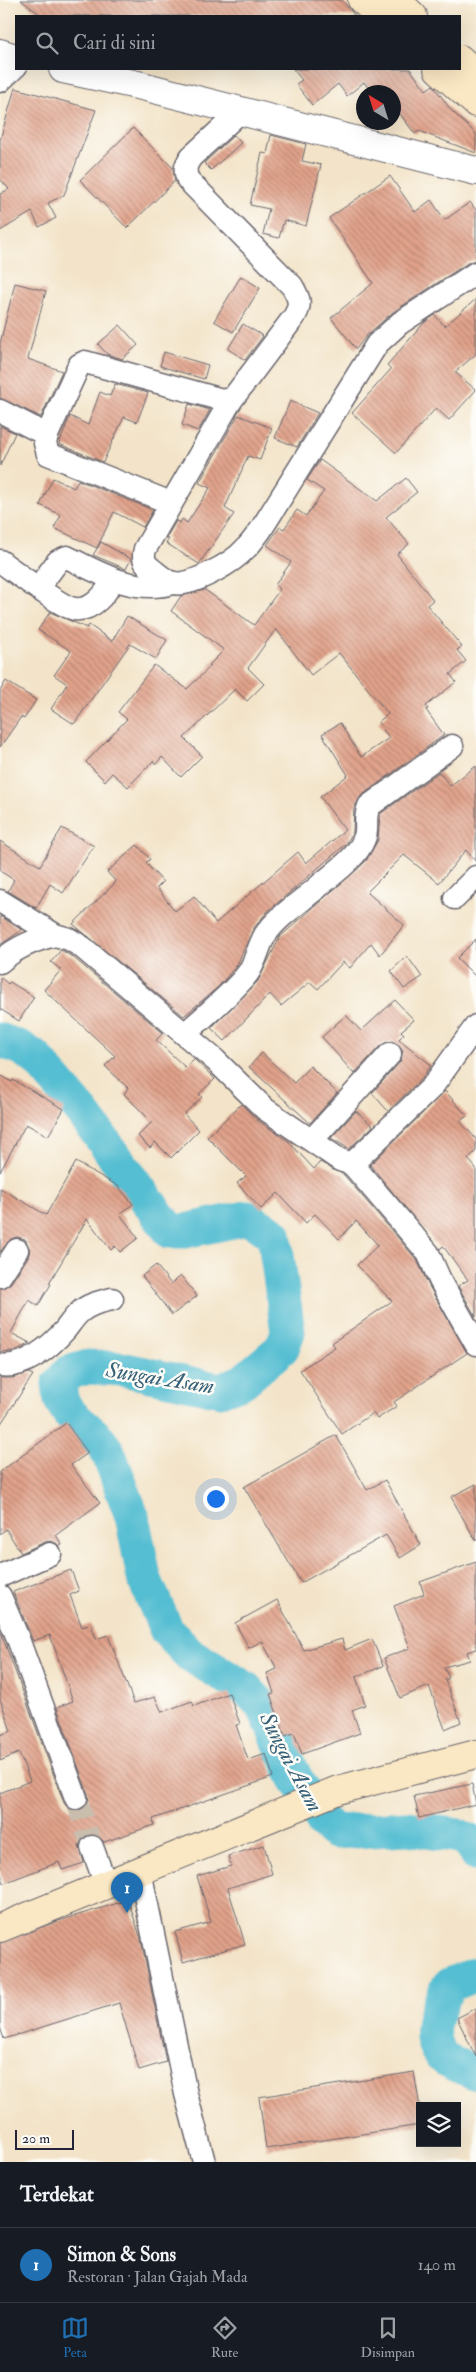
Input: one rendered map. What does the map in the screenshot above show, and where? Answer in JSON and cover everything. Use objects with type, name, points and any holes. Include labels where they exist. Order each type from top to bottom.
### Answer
[{"type":"main road","points":[[362,0],[379,15]]},
{"type":"main road","points":[[396,0],[412,15]]},
{"type":"main road","points":[[461,60],[476,74]]},
{"type":"main road","points":[[439,70],[476,103]]},
{"type":"main road","points":[[0,1928],[338,1790],[476,1754]]},
{"type":"street","points":[[0,53],[15,58]]},
{"type":"street","points":[[0,81],[15,67]]},
{"type":"street","points":[[68,70],[142,86],[476,171]]},
{"type":"street","points":[[174,583],[145,563],[143,557],[150,540],[230,402],[300,306],[298,296],[292,286],[188,180],[185,172],[185,165],[191,157],[241,111]]},
{"type":"street","points":[[38,588],[58,561],[67,557],[113,580],[147,587],[161,587],[186,582],[212,572],[245,550],[260,531],[377,344],[400,323],[476,273]]},
{"type":"street","points":[[171,503],[48,454],[45,443],[47,435],[79,364],[85,362],[230,402]]},
{"type":"street","points":[[0,411],[47,435]]},
{"type":"street","points":[[0,561],[38,588],[75,609],[87,607],[98,600],[105,594],[113,580]]},
{"type":"street","points":[[185,1034],[247,974],[256,959],[261,943],[274,925],[344,865],[358,850],[364,840],[366,814],[370,806],[452,746]]},
{"type":"street","points":[[455,898],[476,877]]},
{"type":"street","points":[[0,901],[55,935],[69,939],[82,947],[215,1060],[265,1109],[340,1160],[352,1164],[428,1253],[440,1280],[476,1344]]},
{"type":"street","points":[[0,962],[12,952],[35,939],[55,935]]},
{"type":"street","points":[[352,1164],[432,1087],[476,1026]]},
{"type":"street","points":[[312,1140],[390,1054]]},
{"type":"street","points":[[0,1276],[17,1250]]},
{"type":"street","points":[[0,1365],[9,1366],[23,1362],[53,1343],[79,1313],[91,1305],[112,1299]]},
{"type":"street","points":[[0,1576],[50,1554]]},
{"type":"street","points":[[0,1596],[17,1636],[76,1798]]},
{"type":"street","points":[[92,1847],[106,1885]]},
{"type":"street","points":[[140,1871],[186,2094],[204,2162]]},
{"type":"building","points":[[21,0],[342,0],[354,15],[41,15]]},
{"type":"building","points":[[294,70],[411,70],[426,90],[433,85],[451,110],[476,134],[476,153],[419,131],[415,134],[401,115],[401,85],[366,85],[364,82],[360,85],[356,85],[356,89],[347,96],[338,84],[312,105],[296,84],[302,80]]},
{"type":"building","points":[[15,88],[96,110],[64,195],[48,203],[56,218],[39,227],[32,212],[0,231],[0,194],[9,189],[0,179],[0,140]]},
{"type":"building","points":[[133,128],[173,168],[175,181],[127,228],[80,180]]},
{"type":"building","points":[[234,135],[241,143],[211,170],[204,163]]},
{"type":"building","points":[[271,135],[306,144],[302,161],[321,165],[306,226],[284,220],[279,238],[263,234],[269,209],[250,205],[262,153],[267,154]]},
{"type":"building","points":[[390,176],[415,212],[431,200],[445,220],[470,202],[476,210],[476,260],[469,262],[393,312],[368,334],[356,349],[331,318],[373,283],[329,218]]},
{"type":"building","points":[[241,276],[260,288],[233,332],[214,321]]},
{"type":"building","points":[[15,283],[46,291],[28,359],[62,371],[41,417],[0,398],[0,343]]},
{"type":"building","points":[[476,299],[476,354],[455,372],[476,390],[449,420],[436,408],[396,453],[352,413],[391,369],[387,365],[424,323],[435,315],[445,326]]},
{"type":"building","points":[[243,324],[263,336],[245,360],[228,349]]},
{"type":"building","points":[[120,325],[138,345],[122,359],[107,354],[98,344]]},
{"type":"building","points":[[164,352],[208,365],[204,379],[160,366]]},
{"type":"building","points":[[115,384],[148,393],[137,422],[124,417],[103,462],[59,444],[70,416],[88,425],[100,392],[110,396]]},
{"type":"building","points":[[290,401],[318,413],[297,447],[275,438]]},
{"type":"building","points":[[189,404],[210,410],[198,431],[182,425]]},
{"type":"building","points":[[238,415],[272,428],[260,460],[248,456],[225,508],[234,514],[199,564],[166,543],[169,539],[166,538],[176,521],[180,523],[182,519],[187,523],[210,488],[199,483]]},
{"type":"building","points":[[0,426],[15,433],[0,466]]},
{"type":"building","points":[[320,460],[377,501],[406,478],[417,492],[386,517],[409,544],[397,554],[433,600],[427,605],[462,647],[457,650],[466,661],[450,674],[456,682],[426,706],[428,709],[426,710],[444,735],[361,796],[354,808],[353,832],[346,844],[267,912],[253,929],[237,965],[218,987],[184,1016],[73,924],[116,882],[107,872],[137,845],[150,859],[146,863],[163,882],[157,888],[175,911],[194,896],[216,923],[298,852],[306,863],[345,830],[320,797],[348,775],[322,734],[340,723],[361,757],[389,738],[378,722],[388,714],[339,653],[311,675],[276,629],[248,668],[264,684],[247,701],[235,689],[184,738],[202,756],[181,777],[162,757],[156,764],[153,761],[128,787],[112,773],[105,781],[86,762],[127,719],[118,712],[154,665],[187,689],[211,666],[209,665],[224,650],[171,611],[181,596],[205,590],[254,625],[280,589],[275,585],[291,562],[267,545],[280,527],[284,529],[297,510],[306,516],[324,491],[307,480]]},
{"type":"building","points":[[53,478],[74,488],[78,480],[153,510],[143,527],[114,512],[97,548],[54,528],[61,515],[40,505]]},
{"type":"building","points":[[101,542],[131,559],[126,569],[93,555]]},
{"type":"building","points":[[50,612],[87,628],[89,625],[112,641],[127,616],[167,640],[156,659],[130,644],[74,724],[51,709],[67,684],[54,675],[71,651],[38,630]]},
{"type":"building","points":[[6,681],[36,700],[24,719],[21,717],[0,747],[0,691]]},
{"type":"building","points":[[476,766],[476,862],[466,850],[439,883],[404,855],[367,892],[404,925],[380,955],[371,943],[350,968],[343,962],[318,989],[310,982],[281,1006],[270,994],[225,1041],[211,1028],[258,981],[280,937],[366,861],[378,840],[380,814],[439,772],[450,786]]},
{"type":"building","points":[[62,828],[94,846],[63,893],[50,884],[36,908],[8,891],[14,880],[0,871],[0,841],[40,866]]},
{"type":"building","points":[[0,916],[22,930],[0,945]]},
{"type":"building","points":[[476,939],[476,977],[457,958]]},
{"type":"building","points":[[61,950],[74,958],[163,1033],[156,1040],[185,1067],[194,1059],[215,1079],[199,1094],[202,1097],[184,1114],[199,1130],[171,1158],[155,1142],[150,1148],[138,1136],[152,1122],[124,1094],[128,1088],[105,1066],[115,1056],[44,990],[61,970],[51,962]]},
{"type":"building","points":[[407,956],[422,977],[404,989],[391,971]]},
{"type":"building","points":[[0,977],[8,984],[10,982],[34,997],[19,1021],[0,1009]]},
{"type":"building","points":[[395,1000],[414,1020],[401,1031],[404,1034],[399,1039],[431,1065],[422,1078],[388,1111],[372,1093],[400,1062],[403,1050],[399,1045],[392,1041],[381,1045],[354,1074],[322,1037],[346,1015],[361,1031]]},
{"type":"building","points":[[262,1053],[294,1083],[310,1066],[337,1093],[310,1123],[249,1067]]},
{"type":"building","points":[[0,1075],[12,1082],[13,1080],[64,1109],[48,1136],[26,1124],[0,1172]]},
{"type":"building","points":[[445,1091],[467,1116],[460,1121],[476,1139],[476,1151],[468,1159],[476,1168],[476,1317],[458,1286],[468,1280],[443,1246],[440,1249],[370,1165]]},
{"type":"building","points":[[241,1104],[257,1120],[288,1141],[314,1169],[320,1162],[344,1175],[417,1260],[429,1286],[467,1353],[394,1402],[397,1406],[377,1419],[373,1413],[342,1434],[300,1370],[335,1347],[332,1343],[392,1301],[357,1265],[378,1245],[356,1221],[339,1239],[315,1214],[306,1223],[278,1193],[261,1209],[237,1183],[246,1176],[207,1137]]},
{"type":"building","points":[[356,1111],[373,1126],[349,1149],[331,1138]]},
{"type":"building","points":[[76,1162],[118,1186],[133,1204],[120,1214],[138,1238],[120,1252],[115,1246],[111,1250],[87,1219],[49,1283],[51,1284],[38,1306],[29,1300],[11,1333],[30,1343],[15,1351],[0,1352],[0,1289],[11,1283],[28,1257],[30,1250],[25,1239],[17,1237],[11,1239],[0,1252],[0,1188],[46,1215]]},
{"type":"building","points":[[156,1265],[171,1284],[181,1276],[197,1296],[172,1315],[142,1276]]},
{"type":"building","points":[[29,1373],[33,1375],[0,1425],[0,1378],[12,1378]]},
{"type":"building","points":[[66,1423],[88,1453],[71,1465],[100,1503],[56,1535],[62,1545],[60,1546],[52,1541],[45,1542],[21,1553],[6,1529],[0,1534],[0,1472]]},
{"type":"building","points":[[336,1435],[367,1490],[385,1480],[421,1545],[400,1558],[386,1535],[301,1583],[244,1487]]},
{"type":"building","points":[[476,1484],[476,1541],[451,1497]]},
{"type":"building","points":[[476,1562],[476,1649],[467,1652],[470,1660],[444,1667],[449,1678],[445,1680],[461,1722],[445,1729],[429,1686],[400,1698],[384,1658],[410,1648],[394,1606],[424,1594],[420,1582]]},
{"type":"building","points":[[71,1570],[79,1591],[70,1595],[82,1627],[91,1624],[96,1639],[108,1635],[134,1703],[155,1697],[162,1712],[192,1701],[194,1706],[229,1693],[240,1724],[236,1725],[248,1760],[266,1754],[273,1777],[153,1819],[154,1825],[104,1842],[95,1834],[87,1835],[79,1845],[84,1863],[62,1870],[59,1862],[4,1883],[0,1872],[0,1793],[30,1781],[19,1753],[0,1761],[0,1735],[11,1731],[0,1699],[0,1630],[64,1803],[74,1811],[81,1810],[89,1801],[57,1707],[73,1701],[50,1635],[33,1641],[13,1592]]},
{"type":"building","points":[[277,1600],[304,1650],[342,1639],[345,1650],[372,1639],[383,1666],[356,1677],[365,1705],[352,1710],[360,1733],[302,1754],[294,1733],[285,1736],[270,1694],[274,1693],[267,1673],[277,1669],[262,1641],[249,1648],[235,1623]]},
{"type":"building","points":[[472,1784],[476,1804],[419,1818],[414,1796]]},
{"type":"building","points":[[264,1845],[272,1874],[228,1888],[245,1944],[183,1962],[175,1932],[211,1922],[197,1876],[231,1866],[228,1856]]},
{"type":"building","points":[[128,1900],[141,1939],[166,2062],[139,2070],[119,2003],[4,2039],[0,2027],[0,1943],[55,1922]]},
{"type":"building","points":[[476,2008],[476,2057],[457,2018]]},
{"type":"building","points":[[414,2072],[419,2102],[416,2102],[416,2126],[266,2149],[259,2097]]},
{"type":"waterway","name":"Sungai Asam","points":[[0,1040],[21,1048],[36,1058],[83,1113],[170,1231],[185,1231],[247,1218],[274,1234],[288,1332],[282,1348],[242,1382],[220,1390],[122,1369],[88,1367],[68,1373],[59,1384],[61,1400],[69,1413],[97,1437],[108,1452],[132,1516],[144,1578],[167,1631],[189,1654],[246,1689],[264,1708],[295,1777],[323,1822],[335,1832],[407,1828],[459,1836],[468,1841],[476,1853]]},
{"type":"waterway","name":"Sungai Asam","points":[[476,1974],[449,1985],[440,2003],[433,2031],[437,2049],[444,2058],[451,2063],[476,2073]]},
{"type":"tunnel","points":[[76,1798],[92,1847]]},
{"type":"place","name":"Simon & Sons","points":[[127,1913]]}]
